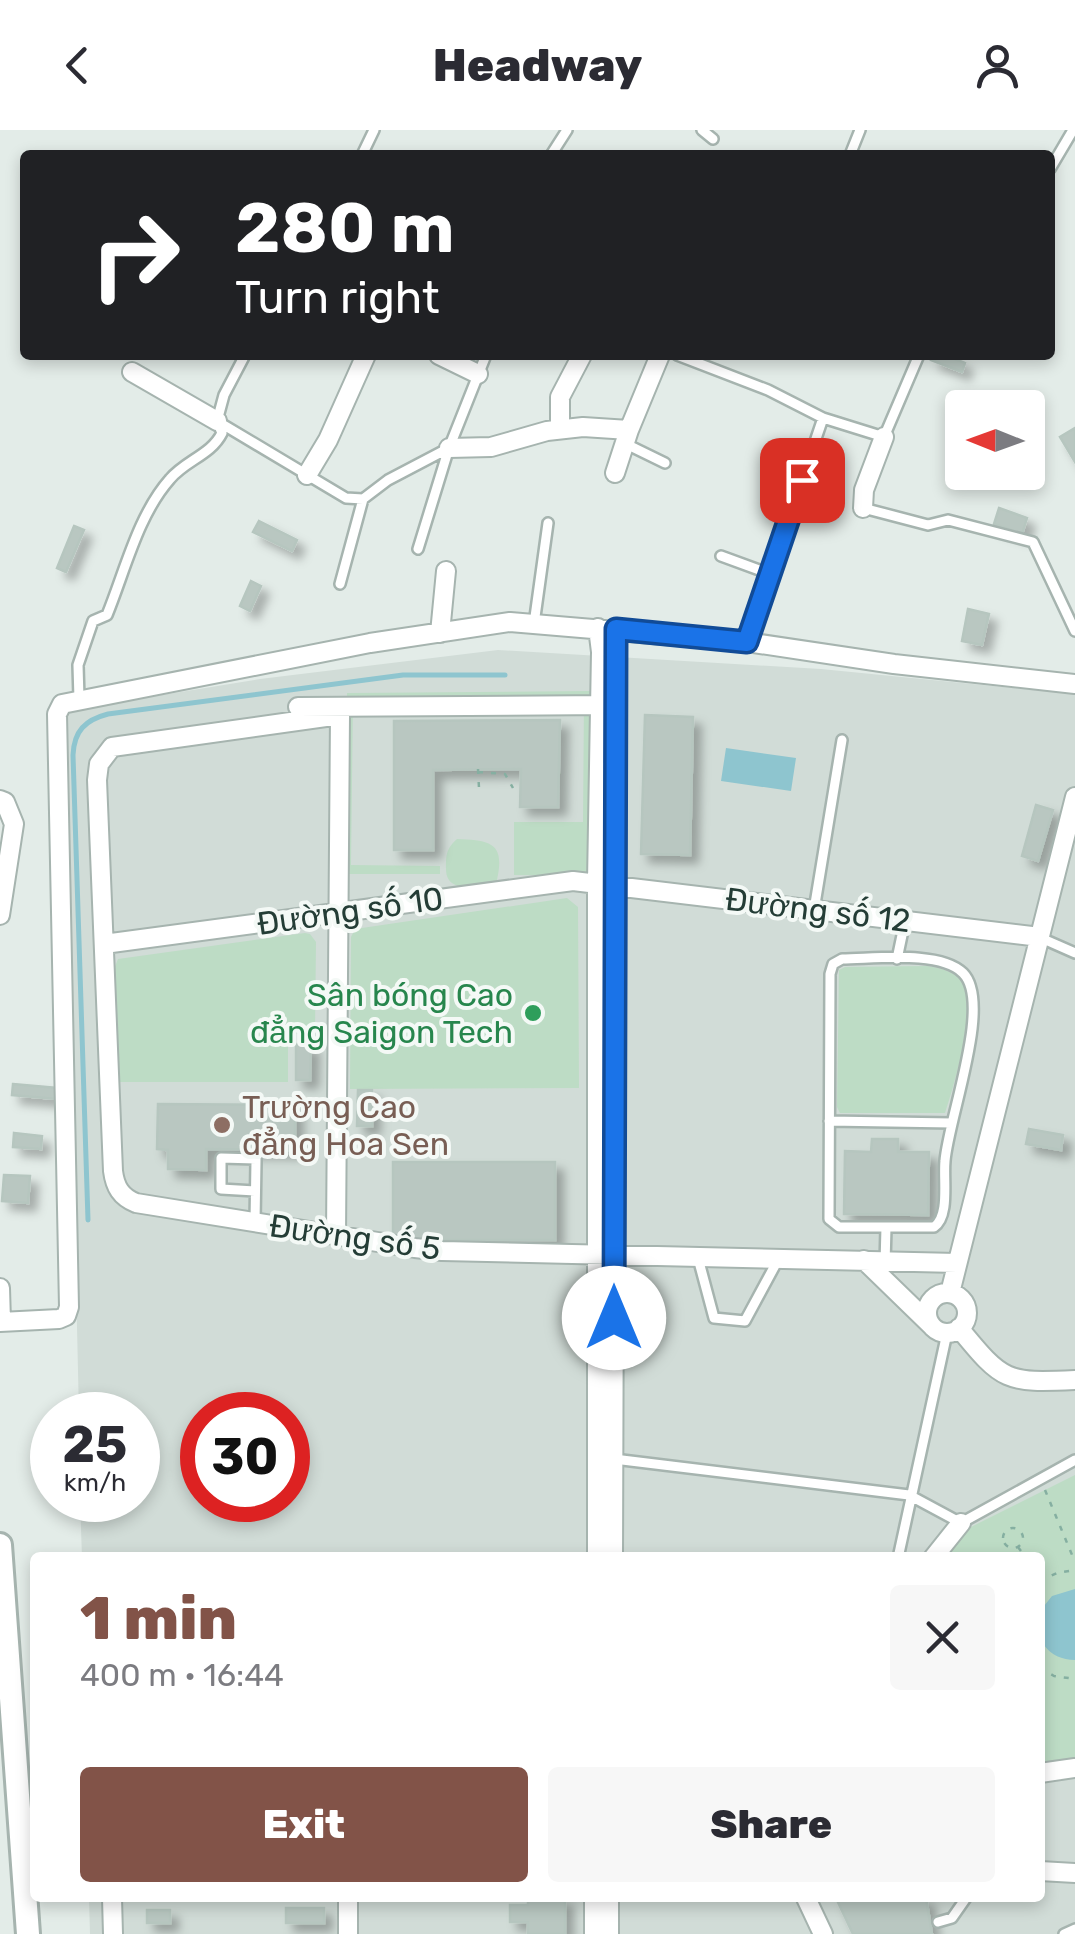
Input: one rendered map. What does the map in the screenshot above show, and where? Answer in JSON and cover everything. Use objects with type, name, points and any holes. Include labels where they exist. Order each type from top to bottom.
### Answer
[{"type":"street","points":[[308,475],[364,360]]},
{"type":"street","points":[[449,360],[478,374]]},
{"type":"street","points":[[560,430],[560,397],[579,360]]},
{"type":"street","points":[[615,473],[658,360]]},
{"type":"street","points":[[132,372],[216,421]]},
{"type":"street","points":[[449,448],[491,448],[560,430],[606,427],[626,437]]},
{"type":"street","points":[[863,508],[864,490],[884,437]]},
{"type":"street","points":[[440,633],[446,571]]},
{"type":"street","points":[[0,1288],[0,1322],[60,1320],[69,1308],[57,714],[62,704],[510,622],[747,642],[894,664],[1075,684]]},
{"type":"street","points":[[607,629],[606,1254],[613,1552]]},
{"type":"street","points":[[298,707],[607,705]]},
{"type":"street","points":[[104,944],[97,780],[99,764],[107,750],[126,743],[340,715],[336,1235]]},
{"type":"street","points":[[950,1293],[1075,797]]},
{"type":"street","points":[[0,800],[14,824],[0,915]]},
{"type":"street","name":"Đường số 10","points":[[104,944],[573,880],[605,882]]},
{"type":"street","name":"Đường số 12","points":[[605,882],[1040,937]]},
{"type":"street","name":"Đường số 5","points":[[104,944],[113,1171],[118,1190],[136,1202],[442,1251],[864,1260],[885,1271],[957,1263]]},
{"type":"street","points":[[597,1552],[606,1254]]},
{"type":"street","points":[[885,1271],[992,1368],[1010,1378],[1030,1381],[1075,1380]]},
{"type":"street","points":[[950,1293],[960,1298],[966,1318],[946,1329],[928,1316],[929,1304],[938,1295],[950,1293]]},
{"type":"street","points":[[938,1552],[961,1524]]},
{"type":"street","points":[[0,1546],[28,1934]]},
{"type":"street","points":[[1045,1772],[1075,1768]]},
{"type":"street","points":[[1045,1871],[1075,1873]]},
{"type":"street","points":[[112,1902],[113,1934]]},
{"type":"street","points":[[348,1902],[348,1934]]},
{"type":"street","points":[[594,1902],[594,1934]]},
{"type":"street","points":[[609,1934],[610,1902]]},
{"type":"street","points":[[808,1902],[823,1934]]},
{"type":"lane","points":[[702,130],[712,139]]},
{"type":"lane","points":[[1055,161],[1073,130]]},
{"type":"lane","points":[[79,700],[78,665],[94,621],[107,615],[152,505],[169,480],[189,461],[215,446],[222,433],[216,421],[242,360]]},
{"type":"lane","points":[[418,549],[449,448],[484,360]]},
{"type":"lane","points":[[690,360],[768,390],[823,418],[884,437],[917,360]]},
{"type":"lane","points":[[747,642],[823,418]]},
{"type":"lane","points":[[216,421],[346,498],[363,499]]},
{"type":"lane","points":[[626,437],[665,463]]},
{"type":"lane","points":[[340,584],[363,499],[388,480],[449,448]]},
{"type":"lane","points":[[863,508],[928,525],[948,520],[1033,542],[1075,631]]},
{"type":"lane","points":[[534,624],[548,523]]},
{"type":"lane","points":[[721,556],[770,574]]},
{"type":"lane","points":[[814,910],[842,740]]},
{"type":"lane","points":[[897,959],[905,920]]},
{"type":"lane","points":[[1040,937],[1075,953]]},
{"type":"lane","points":[[897,959],[944,962],[964,973],[972,988],[974,1021],[945,1155],[939,1225],[839,1227],[830,1222],[829,1121],[831,966],[842,960],[897,959]]},
{"type":"lane","points":[[829,1121],[952,1123]]},
{"type":"lane","points":[[255,1192],[221,1190],[221,1158],[254,1157],[255,1192],[255,1222]]},
{"type":"lane","points":[[885,1271],[886,1227]]},
{"type":"lane","points":[[698,1256],[714,1318],[745,1322],[779,1258]]},
{"type":"lane","points":[[899,1552],[946,1329]]},
{"type":"lane","points":[[613,1459],[909,1495],[961,1524],[1075,1460]]},
{"type":"lane","points":[[938,1922],[952,1918],[963,1902]]},
{"type":"lane","points":[[1064,1934],[1075,1929]]},
{"type":"path","points":[[479,788],[478,771],[506,774],[512,788]]},
{"type":"path","points":[[1040,1478],[1075,1562]]},
{"type":"path","points":[[1018,1546],[1022,1552]]},
{"type":"path","points":[[1045,1578],[1075,1570]]},
{"type":"path","points":[[1045,1672],[1075,1679]]},
{"type":"shaded area","points":[[498,650],[821,669],[1075,694],[1075,1934],[90,1934],[89,1902],[1045,1902],[1045,1552],[82,1552],[81,1522],[160,1522],[160,1392],[78,1392],[63,711],[260,679]]},
{"type":"green space","points":[[592,691],[592,876],[514,875],[514,822],[583,822],[584,700],[353,699],[351,865],[440,866],[440,874],[344,874],[347,693]]},
{"type":"green space","points":[[457,839],[488,843],[498,852],[499,871],[493,887],[463,887],[447,877],[447,856]]},
{"type":"green space","points":[[567,898],[578,907],[579,1088],[350,1089],[351,937],[355,929]]},
{"type":"green space","points":[[305,933],[316,942],[315,1033],[288,1034],[288,1082],[120,1082],[114,969],[118,959]]},
{"type":"green space","points":[[927,966],[955,975],[966,993],[963,1046],[945,1113],[840,1113],[839,970]]},
{"type":"green space","points":[[1075,1475],[1075,1759],[1045,1763],[1045,1552],[949,1552],[971,1527]]},
{"type":"water","points":[[726,748],[796,758],[791,791],[721,781]]},
{"type":"water","points":[[1075,1589],[1075,1660],[1057,1656],[1045,1646],[1045,1605],[1052,1596]]},
{"type":"building","points":[[931,360],[958,360],[965,363],[962,372]]},
{"type":"building","points":[[1075,428],[1075,462],[1060,437]]},
{"type":"building","points":[[999,508],[1027,518],[1022,534],[994,524]]},
{"type":"building","points":[[259,521],[297,540],[292,551],[253,532]]},
{"type":"building","points":[[74,526],[84,530],[66,572],[57,568]]},
{"type":"building","points":[[251,581],[261,586],[250,611],[240,606]]},
{"type":"building","points":[[968,609],[989,614],[982,645],[962,641]]},
{"type":"building","points":[[645,715],[693,717],[690,855],[641,854]]},
{"type":"building","points":[[560,720],[558,807],[520,807],[521,769],[433,770],[433,850],[394,850],[394,721]]},
{"type":"building","points":[[1036,805],[1053,810],[1038,861],[1022,856]]},
{"type":"building","points":[[296,1044],[311,1044],[310,1080],[296,1080]]},
{"type":"building","points":[[13,1084],[57,1088],[56,1099],[12,1095]]},
{"type":"building","points":[[358,1090],[372,1090],[372,1126],[357,1126]]},
{"type":"building","points":[[158,1104],[295,1105],[295,1150],[206,1149],[206,1170],[168,1169],[168,1150],[157,1149]]},
{"type":"building","points":[[1029,1129],[1063,1135],[1061,1150],[1026,1144]]},
{"type":"building","points":[[14,1133],[42,1136],[41,1149],[13,1147]]},
{"type":"building","points":[[872,1139],[898,1139],[898,1152],[929,1152],[928,1215],[844,1214],[845,1151],[871,1152]]},
{"type":"building","points":[[393,1162],[555,1162],[555,1240],[393,1240]]},
{"type":"building","points":[[4,1175],[30,1176],[28,1203],[2,1201]]},
{"type":"building","points":[[565,1902],[565,1934],[528,1934],[528,1922],[510,1922],[510,1905]]},
{"type":"building","points":[[838,1902],[927,1902],[932,1934],[853,1934]]},
{"type":"building","points":[[286,1908],[324,1908],[324,1923],[286,1923]]},
{"type":"building","points":[[147,1910],[170,1910],[170,1923],[147,1923]]},
{"type":"waterway","points":[[88,1220],[73,755],[82,728],[108,714],[403,675],[505,675]]},
{"type":"place","name":"Sân bóng Cao đẳng Saigon Tech","points":[[533,1013]]},
{"type":"place","name":"Trường Cao đẳng Hoa Sen","points":[[222,1125]]},
{"type":"route","points":[[614,1318],[616,629],[747,642],[802,480]]}]
